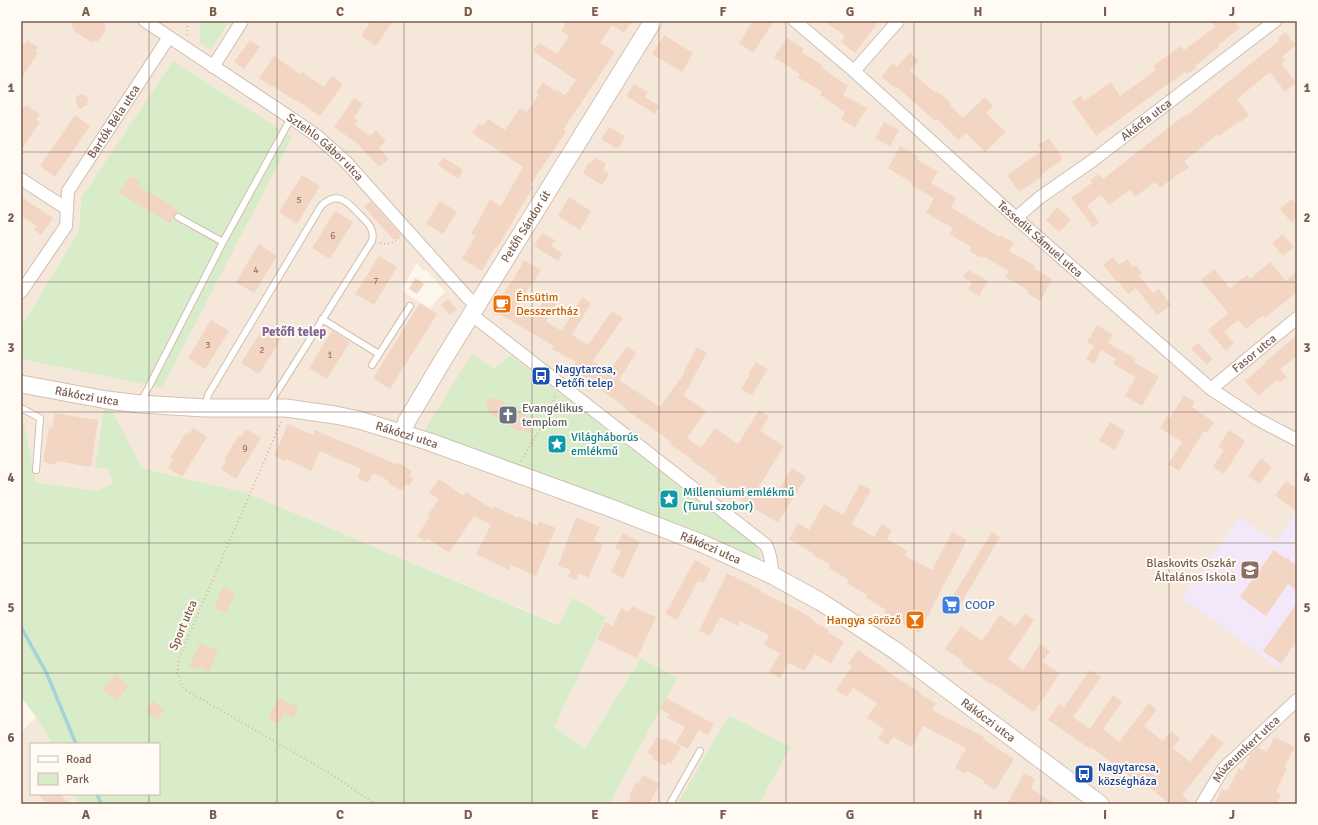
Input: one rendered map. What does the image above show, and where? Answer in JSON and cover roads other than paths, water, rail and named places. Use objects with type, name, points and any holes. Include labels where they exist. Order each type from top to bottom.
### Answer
[{"type":"main road","name":"Petőfi Sándor út","points":[[402,433],[407,421],[440,365],[654,21]]},
{"type":"main road","name":"Rákóczi utca","points":[[21,384],[107,400],[140,404],[205,408],[286,408],[335,415],[359,420],[430,442],[608,506],[701,543],[772,575],[821,602],[896,652],[1100,804]]},
{"type":"street","name":"Sztehlo Gábor utca","points":[[145,21],[317,136],[346,162],[467,297],[475,310]]},
{"type":"street","points":[[213,67],[242,21]]},
{"type":"street","name":"Tessedik Sámuel utca","points":[[795,21],[854,71],[1016,218],[1211,389],[1257,419],[1297,440]]},
{"type":"street","points":[[854,71],[898,21]]},
{"type":"street","name":"Akácfa utca","points":[[1016,218],[1039,198],[1092,161],[1276,21]]},
{"type":"street","name":"Bartók Béla utca","points":[[21,292],[66,226],[68,191],[169,37]]},
{"type":"street","points":[[21,179],[66,209]]},
{"type":"street","points":[[55,202],[68,191]]},
{"type":"street","points":[[475,310],[560,383],[766,545],[772,563],[772,575]]},
{"type":"street","name":"Fasor utca","points":[[1211,389],[1297,318]]},
{"type":"street","name":"Múzeumkert utca","points":[[1202,804],[1223,770],[1297,700]]},
{"type":"lane","points":[[140,404],[223,242],[291,118]]},
{"type":"lane","points":[[205,408],[208,395],[321,206],[329,200],[336,198],[341,199],[349,203],[371,226],[373,234],[372,241],[267,407]]},
{"type":"lane","points":[[178,217],[223,242]]},
{"type":"lane","points":[[372,365],[410,306]]},
{"type":"lane","points":[[322,319],[379,354]]},
{"type":"lane","points":[[21,408],[40,418],[36,470]]},
{"type":"lane","points":[[670,804],[700,751]]},
{"type":"waterway","points":[[21,627],[47,674],[76,743]]},
{"type":"waterway","points":[[97,795],[101,804]]},
{"type":"place","name":"Énsütim Desszertház","points":[[502,304]]},
{"type":"place","name":"Nagytarcsa, Petőfi telep","points":[[541,376]]},
{"type":"place","name":"Evangélikus templom","points":[[508,415]]},
{"type":"place","name":"Világháborús emlékmű","points":[[557,444]]},
{"type":"place","name":"Millenniumi emlékmű (Turul szobor)","points":[[669,499]]},
{"type":"place","name":"Blaskovits Oszkár Általános Iskola","points":[[1250,570]]},
{"type":"place","name":"COOP","points":[[951,605]]},
{"type":"place","name":"Hangya söröző","points":[[915,620]]},
{"type":"place","name":"Nagytarcsa, községháza","points":[[1084,774]]},
{"type":"district","name":"Petőfi telep","points":[[294,331]]}]
